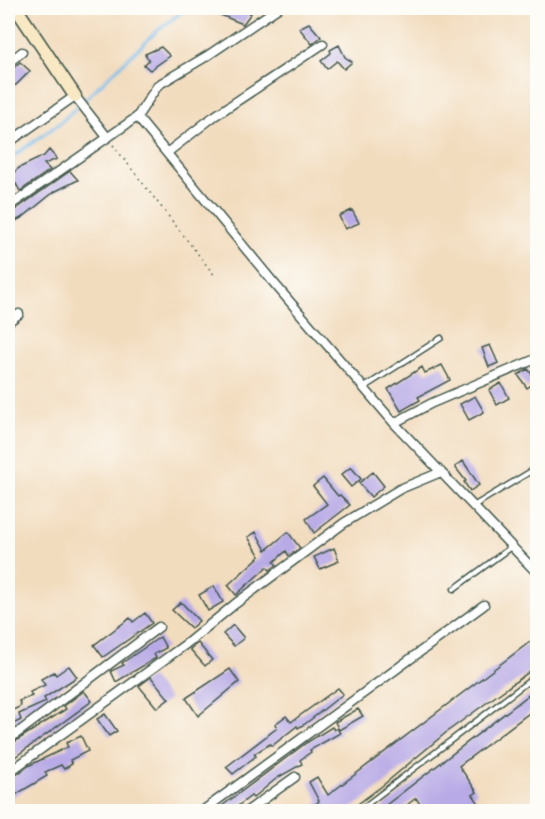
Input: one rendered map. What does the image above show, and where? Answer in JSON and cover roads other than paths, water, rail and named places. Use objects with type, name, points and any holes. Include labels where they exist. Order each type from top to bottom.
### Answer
[{"type":"street","points":[[16,8],[73,99],[87,111],[107,137]]},
{"type":"street","points":[[8,207],[137,117],[158,85],[207,56],[278,8]]},
{"type":"street","points":[[168,152],[220,112],[323,44]]},
{"type":"street","points":[[8,63],[22,52]]},
{"type":"street","points":[[8,143],[73,99]]},
{"type":"street","points":[[137,117],[362,388],[537,574]]},
{"type":"street","points":[[8,322],[19,314]]},
{"type":"street","points":[[394,423],[432,403],[537,358]]},
{"type":"street","points":[[8,773],[151,670],[344,524],[400,489],[441,472]]},
{"type":"street","points":[[201,812],[484,605]]},
{"type":"street","points":[[8,740],[159,627]]},
{"type":"street","points":[[246,812],[295,777]]},
{"type":"lane","points":[[362,388],[441,338]]},
{"type":"lane","points":[[475,506],[537,467]]},
{"type":"lane","points":[[454,589],[512,547]]},
{"type":"lane","points":[[357,812],[537,674]]},
{"type":"waterway","points":[[8,160],[60,123],[158,30],[187,8]]}]
